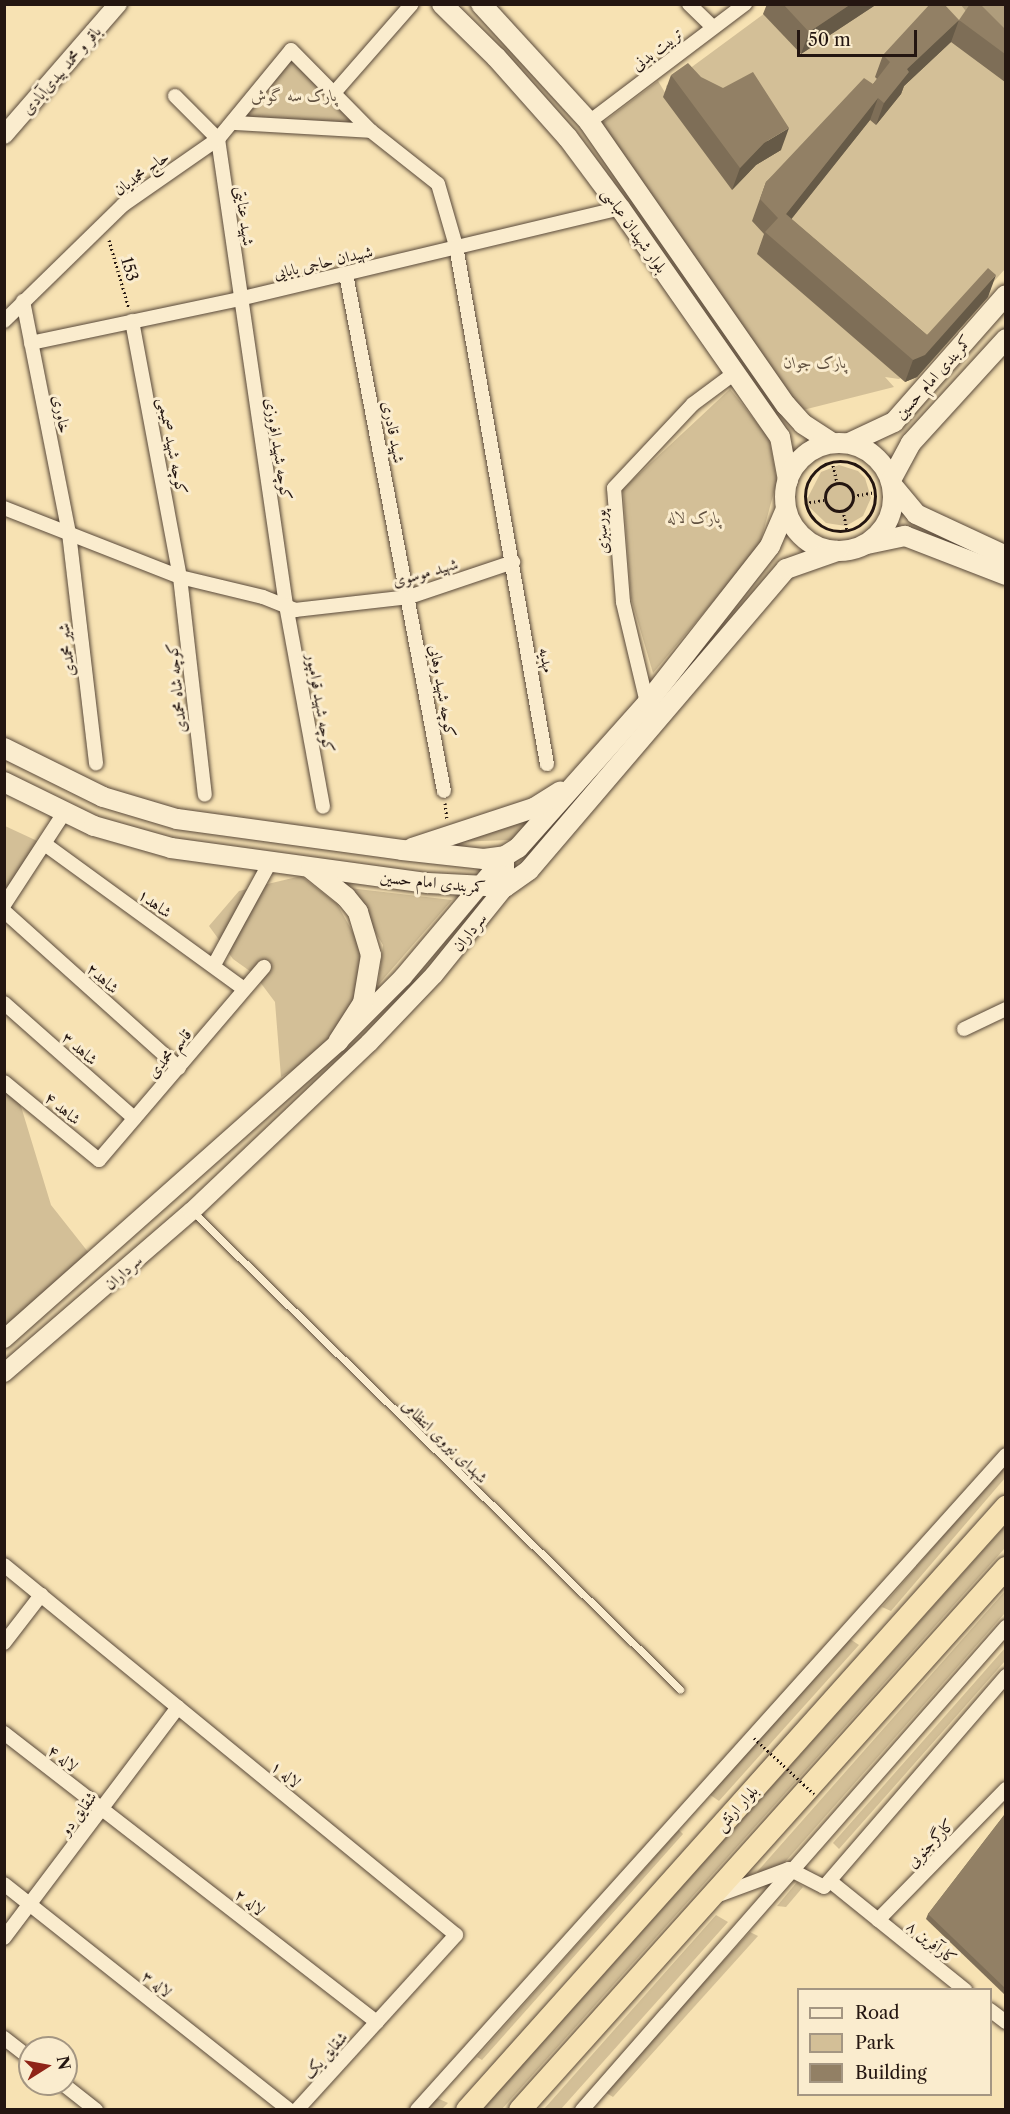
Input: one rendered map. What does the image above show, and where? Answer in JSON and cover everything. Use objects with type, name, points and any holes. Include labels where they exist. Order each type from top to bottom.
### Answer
[{"type":"highway","name":"بلوار ارتش","points":[[467,2109],[1005,1507]]},
{"type":"highway","points":[[520,2109],[1005,1568]]},
{"type":"main road","name":"بلوار شهیدان عباسی","points":[[442,4],[496,57],[568,138],[736,372],[780,437],[788,480],[796,506]]},
{"type":"main road","name":"بلوار شهیدان عباسی","points":[[481,4],[589,122],[786,405],[803,424],[837,449],[880,460],[886,485]]},
{"type":"main road","points":[[568,138],[589,122]]},
{"type":"main road","name":"کمربندی امام حسین","points":[[788,480],[800,459],[837,449],[894,422],[1005,295]]},
{"type":"main road","name":"کمربندی امام حسین","points":[[886,485],[911,442],[1005,339]]},
{"type":"main road","points":[[864,544],[884,528],[892,512],[886,485]]},
{"type":"main road","points":[[886,485],[916,514],[1005,556]]},
{"type":"main road","points":[[506,856],[518,848],[583,778],[647,703],[770,546],[796,506]]},
{"type":"main road","points":[[796,506],[805,539],[837,551]]},
{"type":"main road","points":[[864,544],[905,536],[1005,575]]},
{"type":"main road","name":"کمربندی امام حسین","points":[[4,782],[64,813],[103,829],[171,848],[311,869],[478,888],[506,887],[529,870],[786,570],[837,551],[864,544]]},
{"type":"main road","name":"کمربندی امام حسین","points":[[4,747],[103,796],[177,819],[402,850],[484,859],[506,856]]},
{"type":"main road","points":[[402,850],[534,808],[583,778]]},
{"type":"main road","points":[[311,869],[346,897],[358,912],[371,955],[363,1003],[339,1042]]},
{"type":"street","name":"باقر و محمد بیدی‌آبادی","points":[[4,135],[118,4]]},
{"type":"street","points":[[412,4],[333,93],[371,131],[438,184],[456,246],[513,562]]},
{"type":"street","points":[[689,4],[713,27]]},
{"type":"street","name":"تربیت بدنی","points":[[589,122],[745,4]]},
{"type":"street","name":"حاج محمدیان","points":[[4,321],[123,206],[218,139],[234,123],[291,50],[333,93]]},
{"type":"street","points":[[175,96],[218,139]]},
{"type":"street","points":[[234,123],[371,131]]},
{"type":"street","name":"شهید عنایتی","points":[[218,139],[239,299]]},
{"type":"street","name":"شهیدان حاجی بابایی","points":[[31,343],[239,299],[620,208]]},
{"type":"street","name":"شهید قادری","points":[[346,274],[409,597]]},
{"type":"street","name":"کوچه شهید افروزی","points":[[239,299],[286,605]]},
{"type":"street","name":"خاوری","points":[[23,302],[69,533]]},
{"type":"street","name":"کوچه شهید صمیمی","points":[[132,321],[180,577]]},
{"type":"street","name":"پورسبزی","points":[[647,703],[623,602],[614,488],[693,404],[736,372]]},
{"type":"street","name":"شهید موسوی","points":[[4,508],[180,577],[286,605],[295,610],[409,597],[513,562]]},
{"type":"street","name":"شیر محمدی","points":[[69,533],[96,763]]},
{"type":"street","name":"مهدیه","points":[[513,562],[547,764]]},
{"type":"street","name":"کوچه شاه محمدی","points":[[180,577],[205,795]]},
{"type":"street","name":"کوچه شهید وهابی","points":[[409,597],[444,790]]},
{"type":"street","name":"کوچه شهید قوامپور","points":[[286,605],[322,807]]},
{"type":"street","points":[[4,905],[46,845],[64,813]]},
{"type":"street","name":"شاهد۱","points":[[46,845],[214,965],[244,990]]},
{"type":"street","points":[[506,856],[506,887]]},
{"type":"street","name":"سرداران","points":[[4,1339],[339,1042],[403,977],[506,856]]},
{"type":"street","points":[[214,965],[269,864]]},
{"type":"street","name":"سرداران","points":[[4,1373],[192,1211],[369,1043],[434,975],[506,887]]},
{"type":"street","name":"شاهد۲","points":[[4,911],[179,1068]]},
{"type":"street","name":"قاسم محمدی","points":[[99,1160],[264,967]]},
{"type":"street","name":"شاهد ۳","points":[[4,1003],[134,1118]]},
{"type":"street","points":[[964,1029],[1005,1009]]},
{"type":"street","name":"شاهد ۴","points":[[4,1082],[99,1160]]},
{"type":"street","points":[[417,2109],[1005,1455]]},
{"type":"street","name":"لاله ۱","points":[[4,1565],[456,1935],[377,2022]]},
{"type":"street","points":[[4,1643],[41,1595]]},
{"type":"street","points":[[582,2109],[789,1869],[1005,1627]]},
{"type":"street","points":[[709,1898],[789,1869],[824,1887],[1005,1676]]},
{"type":"street","name":"شقایق دو","points":[[4,1938],[178,1707]]},
{"type":"street","name":"لاله ۴","points":[[4,1733],[102,1809]]},
{"type":"street","name":"کارگرجنوبی","points":[[878,1920],[1005,1789]]},
{"type":"street","name":"لاله ۲","points":[[102,1809],[377,2022]]},
{"type":"street","name":"کارآفرین ۸","points":[[830,1881],[964,1988]]},
{"type":"street","name":"لاله ۳","points":[[4,1884],[289,2109]]},
{"type":"street","points":[[992,2012],[1005,2022]]},
{"type":"street","name":"شقایق یک","points":[[297,2109],[377,2022]]},
{"type":"street","points":[[4,2038],[18,2049]]},
{"type":"street","points":[[78,2095],[96,2109]]},
{"type":"lane","name":"شهدای نیروی انتظامی","points":[[192,1211],[680,1689]]},
{"type":"path","name":"153","points":[[104,224],[132,321]]},
{"type":"path","points":[[837,449],[837,483]]},
{"type":"path","points":[[837,449],[844,460],[860,467],[872,480],[886,485]]},
{"type":"path","points":[[796,506],[812,473],[837,449]]},
{"type":"path","points":[[837,483],[848,486],[853,496],[849,507],[843,510],[832,509],[825,500],[827,489],[837,483]]},
{"type":"path","points":[[853,496],[886,485]]},
{"type":"path","points":[[796,506],[819,525],[829,530],[847,530],[862,524],[870,515],[886,485]]},
{"type":"path","points":[[796,506],[825,500]]},
{"type":"path","points":[[843,510],[847,530]]},
{"type":"path","points":[[444,790],[448,837]]},
{"type":"path","points":[[754,1738],[814,1794]]},
{"type":"green space","name":"پارک جوان","points":[[776,5],[1005,5],[1005,269],[917,368],[899,379],[885,377],[894,387],[799,411],[601,124],[658,81],[680,117],[666,86]]},
{"type":"green space","name":"پارک سه گوش","points":[[291,50],[371,131],[234,123]]},
{"type":"green space","name":"پارک لاله","points":[[730,389],[769,438],[777,481],[759,547],[653,673],[631,598],[623,489]]},
{"type":"green space","points":[[839,465],[858,471],[865,478],[871,498],[863,516],[846,526],[826,523],[805,503],[821,472]]},
{"type":"green space","points":[[541,812],[511,840],[452,842]]},
{"type":"green space","points":[[5,826],[46,845],[5,905]]},
{"type":"green space","points":[[301,876],[337,904],[356,938],[363,965],[355,998],[328,1049],[281,1077],[275,1002],[254,974],[233,959],[209,926],[239,891]]},
{"type":"green space","points":[[349,888],[452,900],[378,985],[383,945]]},
{"type":"green space","points":[[4,1082],[16,1090],[51,1205],[96,1262],[4,1339]]},
{"type":"green space","points":[[1005,1464],[1005,1478],[891,1611],[882,1607]]},
{"type":"green space","points":[[1005,1526],[1005,1548],[502,2109],[482,2110]]},
{"type":"green space","points":[[1005,1591],[1005,1613],[769,1880],[757,1872]]},
{"type":"green space","points":[[850,1639],[859,1645],[719,1801],[709,1794]]},
{"type":"green space","points":[[1005,1648],[1005,1661],[839,1849],[833,1843]]},
{"type":"green space","points":[[679,1830],[683,1834],[482,2060],[477,2057]]},
{"type":"green space","points":[[797,1882],[803,1887],[786,1907],[777,1906]]},
{"type":"green space","points":[[716,1915],[728,1922],[561,2109],[544,2109]]},
{"type":"green space","points":[[750,1932],[758,1936],[613,2097],[603,2091]]},
{"type":"green space","points":[[437,2098],[448,2103],[442,2109],[426,2110]]},
{"type":"shaded area","points":[[961,5],[1005,5],[1005,44],[997,51]]},
{"type":"building","points":[[783,4],[851,4],[809,32]]},
{"type":"building","points":[[930,4],[944,4],[959,20],[907,69],[909,72],[884,103],[878,98],[786,214],[927,335],[988,268],[996,275],[925,355],[913,360],[765,232],[778,218],[760,199],[766,182],[864,78],[873,84],[890,62],[883,55]]},
{"type":"building","points":[[970,4],[980,4],[1005,29],[1005,54],[959,20]]},
{"type":"building","points":[[688,63],[701,77],[723,88],[753,72],[789,128],[764,143],[740,168],[671,75]]},
{"type":"building","points":[[1005,1814],[1005,1988],[928,1914]]}]
